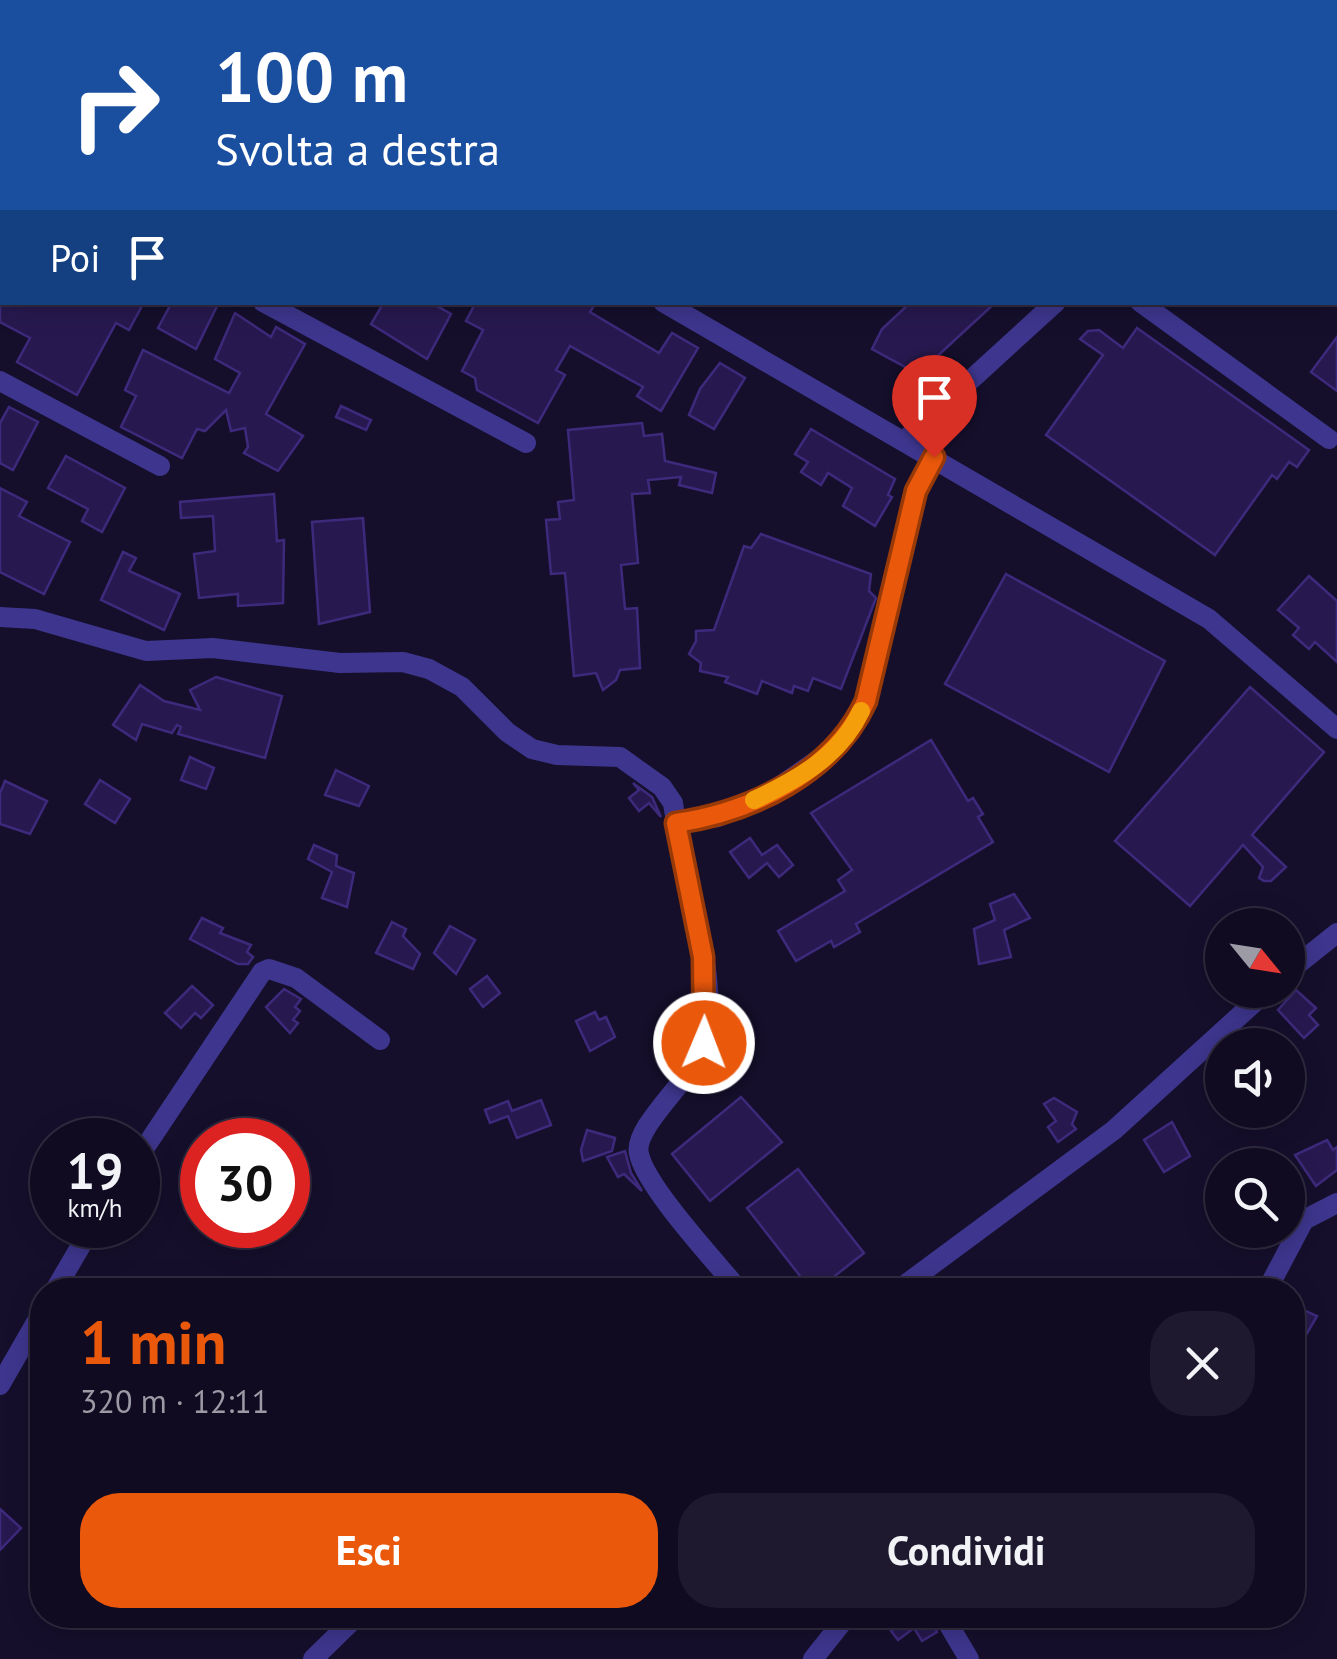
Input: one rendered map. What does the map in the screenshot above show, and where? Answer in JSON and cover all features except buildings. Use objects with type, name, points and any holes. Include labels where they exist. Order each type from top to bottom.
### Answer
[{"type":"street","points":[[269,305],[526,443]]},
{"type":"street","points":[[668,305],[1209,619],[1337,729]]},
{"type":"street","points":[[905,440],[1053,305]]},
{"type":"street","points":[[1144,305],[1328,439]]},
{"type":"street","points":[[0,381],[160,466]]},
{"type":"street","points":[[676,823],[718,818],[773,791],[816,766],[848,734],[866,701],[916,491],[934,457]]},
{"type":"street","points":[[0,617],[35,619],[146,651],[213,648],[298,660],[403,662],[430,669],[462,687],[507,732],[532,749],[558,755],[620,757],[665,790],[673,803],[703,957],[704,1043],[693,1072],[641,1133],[638,1152],[649,1176],[730,1278]]},
{"type":"street","points":[[1305,958],[1337,933]]},
{"type":"street","points":[[160,1125],[262,972],[269,969],[296,978],[380,1040]]},
{"type":"street","points":[[914,1278],[1114,1130],[1248,1008]]},
{"type":"street","points":[[1273,1278],[1304,1220],[1337,1203]]},
{"type":"street","points":[[62,1278],[80,1248]]},
{"type":"street","points":[[0,1385],[30,1333]]},
{"type":"street","points":[[313,1659],[345,1628]]},
{"type":"street","points":[[813,1659],[838,1628]]},
{"type":"street","points":[[951,1628],[970,1659]]},
{"type":"slow traffic","points":[[754,800],[816,766],[839,746],[861,711]]},
{"type":"route","points":[[704,1043],[708,1016],[703,957],[676,823],[718,818],[773,791],[816,766],[839,746],[856,722],[866,701],[916,491],[934,457]]}]
